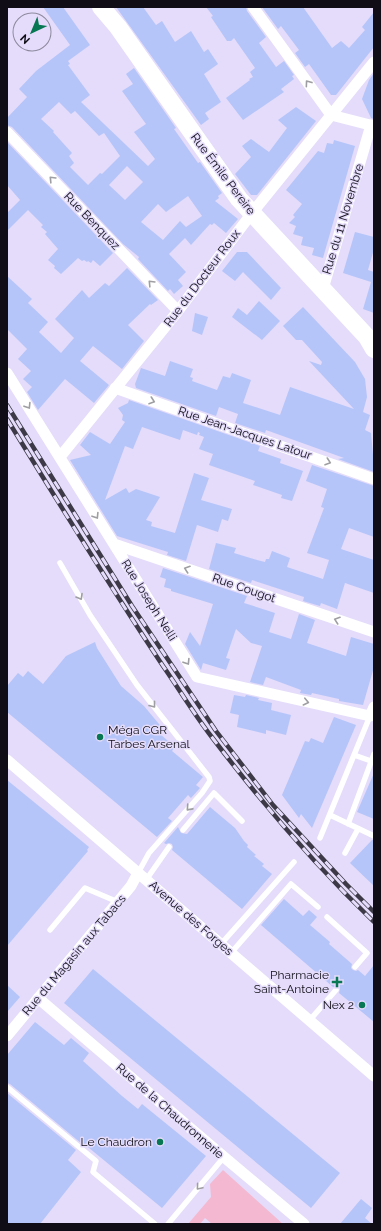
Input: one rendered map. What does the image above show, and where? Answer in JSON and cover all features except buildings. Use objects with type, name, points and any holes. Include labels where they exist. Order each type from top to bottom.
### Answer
[{"type":"main road","name":"Rue Émile Pereire","points":[[101,7],[118,27],[239,199],[367,337],[374,349]]},
{"type":"street","points":[[254,7],[330,115],[373,126]]},
{"type":"street","name":"Rue du Docteur Roux","points":[[60,457],[178,311],[252,213],[374,62]]},
{"type":"street","name":"Rue du 11 Novembre","points":[[322,289],[373,126]]},
{"type":"street","name":"Rue Benquez","points":[[7,132],[178,311]]},
{"type":"street","name":"Rue Joseph Nelli","points":[[7,372],[197,677],[372,712]]},
{"type":"street","name":"Rue Jean-Jacques Latour","points":[[115,388],[374,479]]},
{"type":"street","name":"Rue Cougot","points":[[114,544],[374,632]]},
{"type":"street","name":"Avenue des Forges","points":[[7,760],[374,1076]]},
{"type":"street","name":"Rue du Magasin aux Tabacs","points":[[7,1036],[131,886],[142,876]]},
{"type":"street","name":"Rue de la Chaudronnerie","points":[[38,998],[304,1224]]},
{"type":"lane","points":[[60,563],[90,615],[137,685],[209,777],[210,781],[202,793],[149,853],[142,876]]},
{"type":"lane","points":[[320,838],[372,712]]},
{"type":"lane","points":[[348,824],[374,754]]},
{"type":"lane","points":[[354,755],[371,761]]},
{"type":"lane","points":[[183,830],[214,793],[242,821]]},
{"type":"lane","points":[[330,815],[374,836]]},
{"type":"lane","points":[[345,853],[358,829]]},
{"type":"lane","points":[[142,876],[169,847]]},
{"type":"lane","points":[[221,944],[294,862]]},
{"type":"lane","points":[[231,953],[291,884],[318,907]]},
{"type":"lane","points":[[50,930],[85,888],[118,902]]},
{"type":"lane","points":[[327,917],[366,953],[355,967]]},
{"type":"lane","points":[[310,1021],[336,990]]},
{"type":"lane","points":[[7,1087],[96,1161],[93,1172],[155,1224]]},
{"type":"lane","points":[[168,1224],[224,1157]]},
{"type":"shaded area","points":[[223,1170],[283,1224],[212,1224],[205,1218],[200,1224],[188,1224],[211,1197],[210,1184]]},
{"type":"railway","points":[[7,405],[132,606],[216,731],[273,805],[374,912]]},
{"type":"railway","points":[[7,419],[123,605],[205,728],[249,785],[289,832],[310,856],[374,922]]},
{"type":"place","name":"Méga CGR Tarbes Arsenal","points":[[100,737]]},
{"type":"place","name":"Pharmacie Saint-Antoine","points":[[337,982]]},
{"type":"place","name":"Nex 2","points":[[362,1005]]},
{"type":"place","name":"Le Chaudron","points":[[160,1142]]}]
